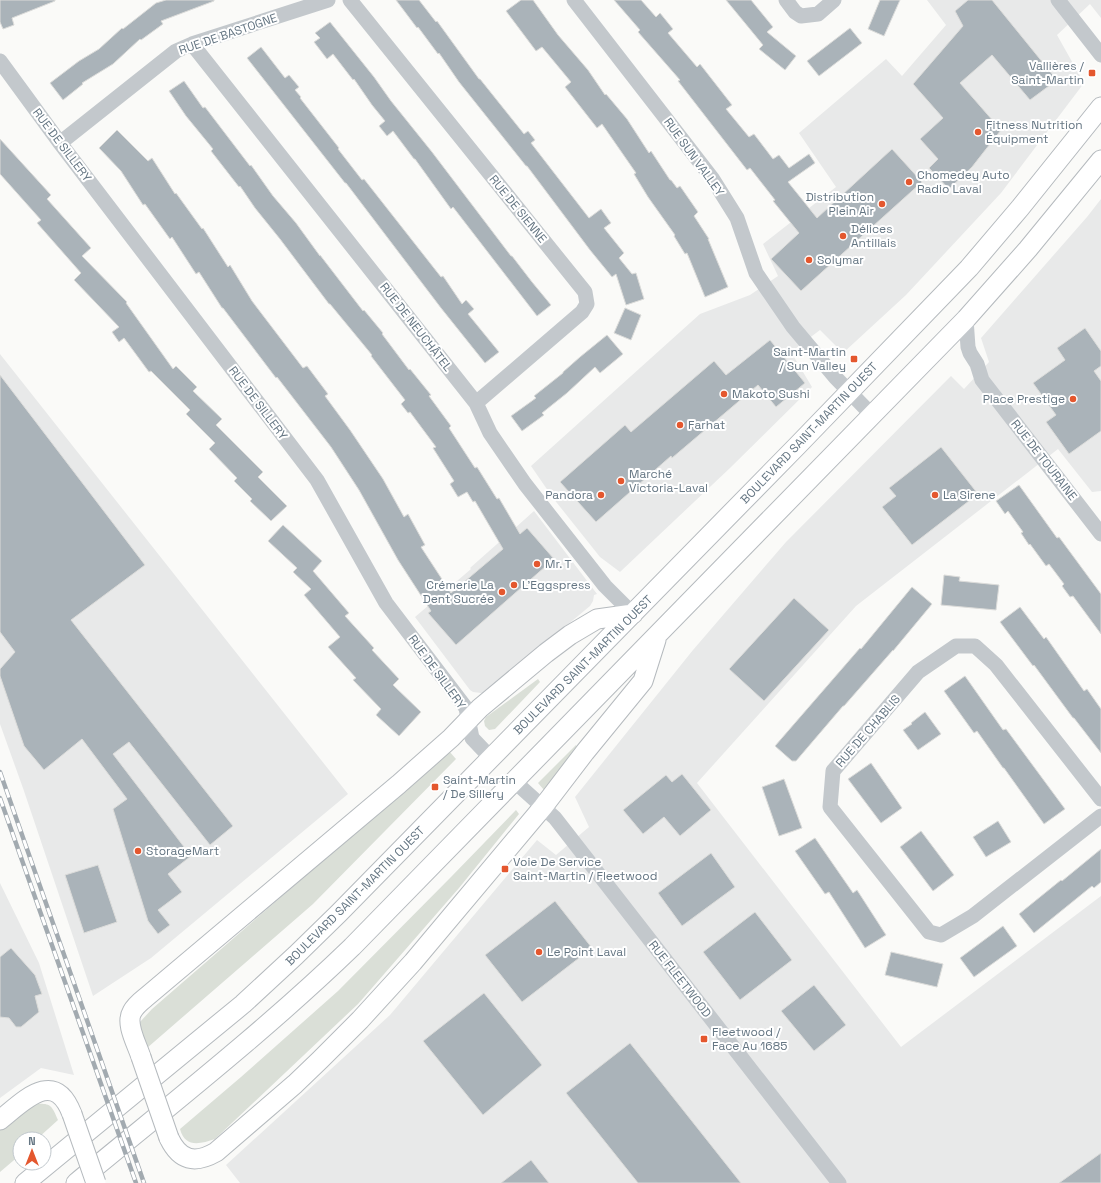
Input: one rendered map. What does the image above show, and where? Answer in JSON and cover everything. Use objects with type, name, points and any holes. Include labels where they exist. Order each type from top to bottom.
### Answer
[{"type":"main road","name":"BOULEVARD SAINT-MARTIN OUEST","points":[[25,1183],[243,1004],[279,972],[339,913],[633,614],[939,299],[983,252],[1054,167],[1101,107]]},
{"type":"main road","points":[[76,1183],[244,1045],[299,997],[352,947],[966,319],[1028,249],[1101,160]]},
{"type":"main road","points":[[633,614],[597,619],[570,635],[536,661],[480,708],[451,738],[399,784],[136,1007],[131,1013],[130,1024],[169,1138],[176,1150],[186,1157],[196,1159],[206,1158],[221,1148],[295,1084],[348,1033],[421,953],[543,807],[585,752],[643,681],[657,636]]},
{"type":"main road","points":[[0,1120],[32,1095],[43,1090],[52,1091],[60,1095],[66,1101],[72,1114],[96,1183]]},
{"type":"street","name":"RUE DE BASTOGNE","points":[[60,143],[176,51],[192,44],[328,0]]},
{"type":"street","name":"RUE DE SIENNE","points":[[350,0],[585,292],[587,304],[582,312],[476,403]]},
{"type":"street","name":"RUE SUN VALLEY","points":[[574,0],[712,178],[737,218],[756,273],[794,327],[849,392],[872,415]]},
{"type":"street","points":[[786,0],[795,12],[801,16],[818,14],[834,0]]},
{"type":"street","points":[[1058,0],[1101,55]]},
{"type":"street","name":"RUE DE NEUCHÂTEL","points":[[192,44],[476,403],[490,433],[525,484],[605,586],[633,614]]},
{"type":"street","name":"RUE DE SILLERY","points":[[0,61],[60,143],[317,480],[386,603],[462,702],[466,708],[472,738],[491,758]]},
{"type":"street","name":"RUE DE TOURAINE","points":[[966,319],[969,350],[977,364],[982,380],[1099,527]]},
{"type":"street","name":"RUE DE CHABLIS","points":[[1101,799],[996,665],[975,646],[956,646],[918,672],[833,771],[830,807],[929,932],[941,935],[973,916],[1101,816]]},
{"type":"street","name":"RUE FLEETWOOD","points":[[514,781],[555,818],[839,1183]]},
{"type":"shaded area","points":[[927,0],[1101,0],[1101,18],[1090,4],[1057,35],[1084,83],[1001,193],[906,295],[843,353],[820,330],[791,352],[812,387],[730,468],[620,572],[600,557],[553,498],[531,466],[700,314],[750,295],[778,276],[763,244],[836,187],[799,133],[886,59],[902,76],[946,25]]},
{"type":"shaded area","points":[[1101,199],[1101,491],[1092,492],[1058,449],[856,606],[697,783],[901,1047],[1101,896],[1101,1183],[240,1183],[226,1165],[390,1015],[537,840],[556,855],[589,827],[575,797],[693,650],[786,542],[951,376],[964,389],[989,362],[981,338]]},
{"type":"shaded area","points":[[0,354],[348,794],[151,958],[93,996],[0,724]]},
{"type":"shaded area","points":[[534,511],[597,594],[594,595],[590,606],[484,693],[473,692],[415,617],[471,569],[470,568]]},
{"type":"shaded area","points":[[538,679],[540,682],[495,729],[489,730],[485,726],[484,721],[486,717]]},
{"type":"shaded area","points":[[576,745],[578,748],[544,790],[538,783]]},
{"type":"shaded area","points":[[449,751],[456,759],[313,904],[147,1048],[140,1022],[152,1009]]},
{"type":"shaded area","points":[[516,810],[519,814],[459,888],[358,1004],[215,1139],[194,1143],[185,1139],[180,1129],[338,991]]},
{"type":"shaded area","points":[[0,883],[39,963],[74,1075],[41,1068],[0,1098]]},
{"type":"shaded area","points":[[31,1104],[49,1105],[54,1110],[58,1120],[46,1131],[12,1131],[12,1162],[0,1172],[0,1128]]},
{"type":"building","points":[[0,0],[55,1],[12,18],[14,25],[3,29],[0,22]]},
{"type":"building","points":[[166,0],[214,1],[161,21],[163,24],[141,40],[140,39],[113,64],[82,83],[83,84],[63,100],[50,83],[79,61],[99,49],[122,28],[123,29],[156,3]]},
{"type":"building","points":[[396,0],[419,0],[436,22],[437,21],[479,79],[524,134],[528,131],[535,140],[531,143],[589,218],[601,209],[611,223],[604,228],[624,253],[619,258],[632,274],[636,273],[644,299],[626,305],[616,274],[612,277],[590,250],[527,166],[459,82],[439,53],[438,54]]},
{"type":"building","points":[[521,0],[533,0],[558,35],[588,70],[605,95],[606,94],[627,119],[649,153],[651,151],[670,180],[677,188],[680,186],[698,212],[694,216],[709,239],[728,287],[705,297],[687,253],[685,254],[674,236],[675,235],[648,197],[634,174],[636,173],[602,124],[597,128],[565,87],[571,82],[542,47],[536,51],[506,11]]},
{"type":"building","points":[[614,0],[641,0],[656,17],[660,13],[673,29],[668,33],[697,67],[700,64],[732,105],[726,109],[749,137],[754,134],[773,159],[779,155],[789,168],[809,154],[815,163],[788,182],[817,218],[892,149],[922,182],[801,291],[771,259],[799,233],[773,201],[775,200],[750,168],[747,170],[678,81],[680,80],[638,32],[640,30]]},
{"type":"building","points":[[726,0],[751,0],[773,27],[767,32],[796,56],[785,70],[759,49],[763,45]]},
{"type":"building","points":[[880,0],[900,0],[884,36],[868,29]]},
{"type":"building","points":[[968,0],[992,0],[1057,80],[1030,100],[992,55],[960,83],[1001,130],[972,167],[949,189],[929,168],[938,159],[920,139],[943,118],[913,84],[963,26],[955,11]]},
{"type":"building","points":[[330,22],[511,256],[551,305],[537,316],[453,207],[451,209],[393,131],[387,136],[379,126],[385,121],[354,79],[353,80],[333,54],[327,59],[314,42],[320,38],[315,33]]},
{"type":"building","points":[[850,28],[862,43],[819,76],[807,61]]},
{"type":"building","points":[[261,47],[285,78],[289,75],[299,87],[295,90],[301,97],[300,98],[339,148],[338,149],[362,180],[364,179],[441,277],[443,276],[462,304],[466,300],[474,309],[468,314],[499,352],[485,363],[247,58]]},
{"type":"building","points":[[184,81],[203,108],[205,107],[250,166],[251,165],[273,196],[296,223],[363,311],[364,310],[383,333],[382,334],[409,370],[410,369],[431,395],[429,396],[451,426],[449,428],[475,468],[477,467],[497,499],[499,498],[520,534],[527,528],[554,559],[456,645],[428,613],[431,611],[398,560],[359,490],[331,447],[222,308],[199,272],[196,274],[172,237],[170,239],[145,204],[143,205],[121,171],[99,148],[117,130],[148,161],[152,158],[175,194],[176,193],[202,229],[203,228],[228,267],[230,265],[252,301],[303,368],[307,366],[328,394],[325,396],[383,479],[404,517],[408,514],[425,545],[421,547],[451,593],[503,549],[475,501],[473,502],[467,492],[458,497],[450,484],[454,481],[433,448],[436,447],[410,412],[408,413],[401,404],[405,400],[371,356],[372,355],[329,304],[255,208],[240,186],[239,187],[211,151],[213,149],[186,116],[169,91]]},
{"type":"building","points":[[0,139],[51,195],[47,199],[91,248],[82,256],[127,302],[126,303],[173,369],[176,366],[197,387],[193,391],[222,419],[216,425],[263,472],[258,477],[287,506],[271,521],[250,501],[252,499],[234,481],[237,478],[209,449],[215,443],[186,414],[190,410],[151,371],[149,372],[124,338],[119,342],[112,332],[119,327],[74,280],[81,273],[37,223],[41,220],[0,174]]},
{"type":"building","points":[[625,308],[641,315],[631,340],[614,333]]},
{"type":"building","name":"Place Prestige","points":[[1085,328],[1101,351],[1101,366],[1094,371],[1101,381],[1101,431],[1069,454],[1046,422],[1056,415],[1033,383],[1065,360],[1057,348]]},
{"type":"building","points":[[607,335],[623,354],[600,373],[595,367],[567,393],[542,413],[544,415],[522,431],[511,416],[536,398],[534,396]]},
{"type":"building","points":[[770,340],[805,383],[776,407],[758,385],[672,458],[671,456],[596,522],[560,482],[625,425],[631,432],[714,361],[726,375]]},
{"type":"building","points":[[0,375],[145,565],[71,620],[233,826],[210,845],[129,742],[113,754],[191,856],[168,874],[182,892],[158,910],[170,925],[158,934],[148,921],[113,809],[127,799],[82,739],[44,770],[24,746],[0,676],[0,669],[15,652],[0,632]]},
{"type":"building","name":"La Sirene","points":[[941,447],[978,494],[912,545],[882,507],[896,496],[889,488]]},
{"type":"building","points":[[1019,485],[1057,538],[1059,537],[1101,594],[1101,634],[1073,596],[1070,597],[1062,586],[1064,584],[1049,564],[1046,566],[1030,544],[1029,545],[1021,533],[1023,532],[1008,511],[1005,514],[996,501]]},
{"type":"building","points":[[283,525],[322,561],[313,571],[349,613],[345,616],[374,648],[372,650],[399,679],[393,685],[421,712],[399,736],[376,715],[381,709],[353,680],[356,678],[328,647],[340,637],[304,595],[311,589],[293,572],[297,568],[268,541]]},
{"type":"building","points":[[944,575],[960,577],[959,581],[999,585],[996,610],[941,605]]},
{"type":"building","points":[[912,587],[932,604],[893,651],[796,761],[792,761],[775,746],[860,648],[861,649]]},
{"type":"building","points":[[794,598],[829,630],[764,701],[729,669]]},
{"type":"building","points":[[1020,607],[1044,639],[1046,637],[1084,691],[1087,689],[1101,709],[1101,753],[1000,622]]},
{"type":"building","points":[[965,676],[1003,730],[1006,729],[1065,809],[1044,824],[977,731],[974,733],[944,691]]},
{"type":"building","points":[[925,712],[941,734],[918,750],[903,730]]},
{"type":"building","points":[[871,763],[902,808],[881,823],[848,779]]},
{"type":"building","points":[[682,774],[711,810],[680,836],[664,817],[643,834],[623,810],[666,775],[672,782]]},
{"type":"building","points":[[784,779],[802,828],[779,836],[762,787]]},
{"type":"building","points":[[998,821],[1011,842],[986,857],[973,837]]},
{"type":"building","points":[[921,831],[954,875],[933,891],[900,847]]},
{"type":"building","points":[[815,838],[853,893],[857,890],[886,935],[865,948],[829,892],[825,894],[795,851]]},
{"type":"building","points":[[1101,849],[1101,882],[1094,888],[1092,886],[1034,933],[1019,914]]},
{"type":"building","points":[[711,853],[735,887],[682,926],[658,893]]},
{"type":"building","points":[[98,865],[117,922],[84,933],[65,875]]},
{"type":"building","name":"Le Point Laval","points":[[555,901],[592,948],[522,1002],[485,955]]},
{"type":"building","points":[[755,912],[792,960],[740,1000],[703,952]]},
{"type":"building","points":[[1003,926],[1017,946],[974,977],[960,958]]},
{"type":"building","points":[[11,948],[35,975],[42,994],[35,996],[39,1012],[21,1027],[16,1027],[9,1018],[0,1017],[0,957]]},
{"type":"building","points":[[891,952],[943,964],[937,987],[885,975]]},
{"type":"building","points":[[814,985],[846,1025],[814,1051],[781,1011]]},
{"type":"building","points":[[484,993],[542,1065],[483,1115],[423,1041]]},
{"type":"building","points":[[630,1043],[741,1183],[638,1183],[566,1093]]},
{"type":"building","points":[[1101,1153],[1101,1183],[1059,1183]]},
{"type":"building","points":[[531,1160],[549,1183],[501,1183]]},
{"type":"railway","points":[[0,772],[144,1183]]},
{"type":"railway","points":[[0,798],[136,1183]]},
{"type":"place","name":"Vallières / Saint-Martin","points":[[1092,73]]},
{"type":"place","name":"Fitness Nutrition Équipment","points":[[978,132]]},
{"type":"place","name":"Chomedey Auto Radio Laval","points":[[909,182]]},
{"type":"place","name":"Distribution Plein Air","points":[[882,204]]},
{"type":"place","name":"Délices Antillais","points":[[843,236]]},
{"type":"place","name":"Solymar","points":[[809,260]]},
{"type":"place","name":"Saint-Martin / Sun Valley","points":[[854,359]]},
{"type":"place","name":"Makoto Sushi","points":[[724,394]]},
{"type":"place","name":"Place Prestige","points":[[1073,399]]},
{"type":"place","name":"Farhat","points":[[680,425]]},
{"type":"place","name":"Marché Victoria-Laval","points":[[621,481]]},
{"type":"place","name":"Pandora","points":[[601,495]]},
{"type":"place","name":"La Sirene","points":[[935,495]]},
{"type":"place","name":"Mr. T","points":[[537,564]]},
{"type":"place","name":"L'Eggspress","points":[[514,585]]},
{"type":"place","name":"Crémerie La Dent Sucrée","points":[[502,592]]},
{"type":"place","name":"Saint-Martin / De Sillery","points":[[435,787]]},
{"type":"place","name":"StorageMart","points":[[138,851]]},
{"type":"place","name":"Voie De Service Saint-Martin / Fleetwood","points":[[505,869]]},
{"type":"place","name":"Le Point Laval","points":[[539,952]]},
{"type":"place","name":"Fleetwood / Face Au 1685","points":[[704,1039]]}]
